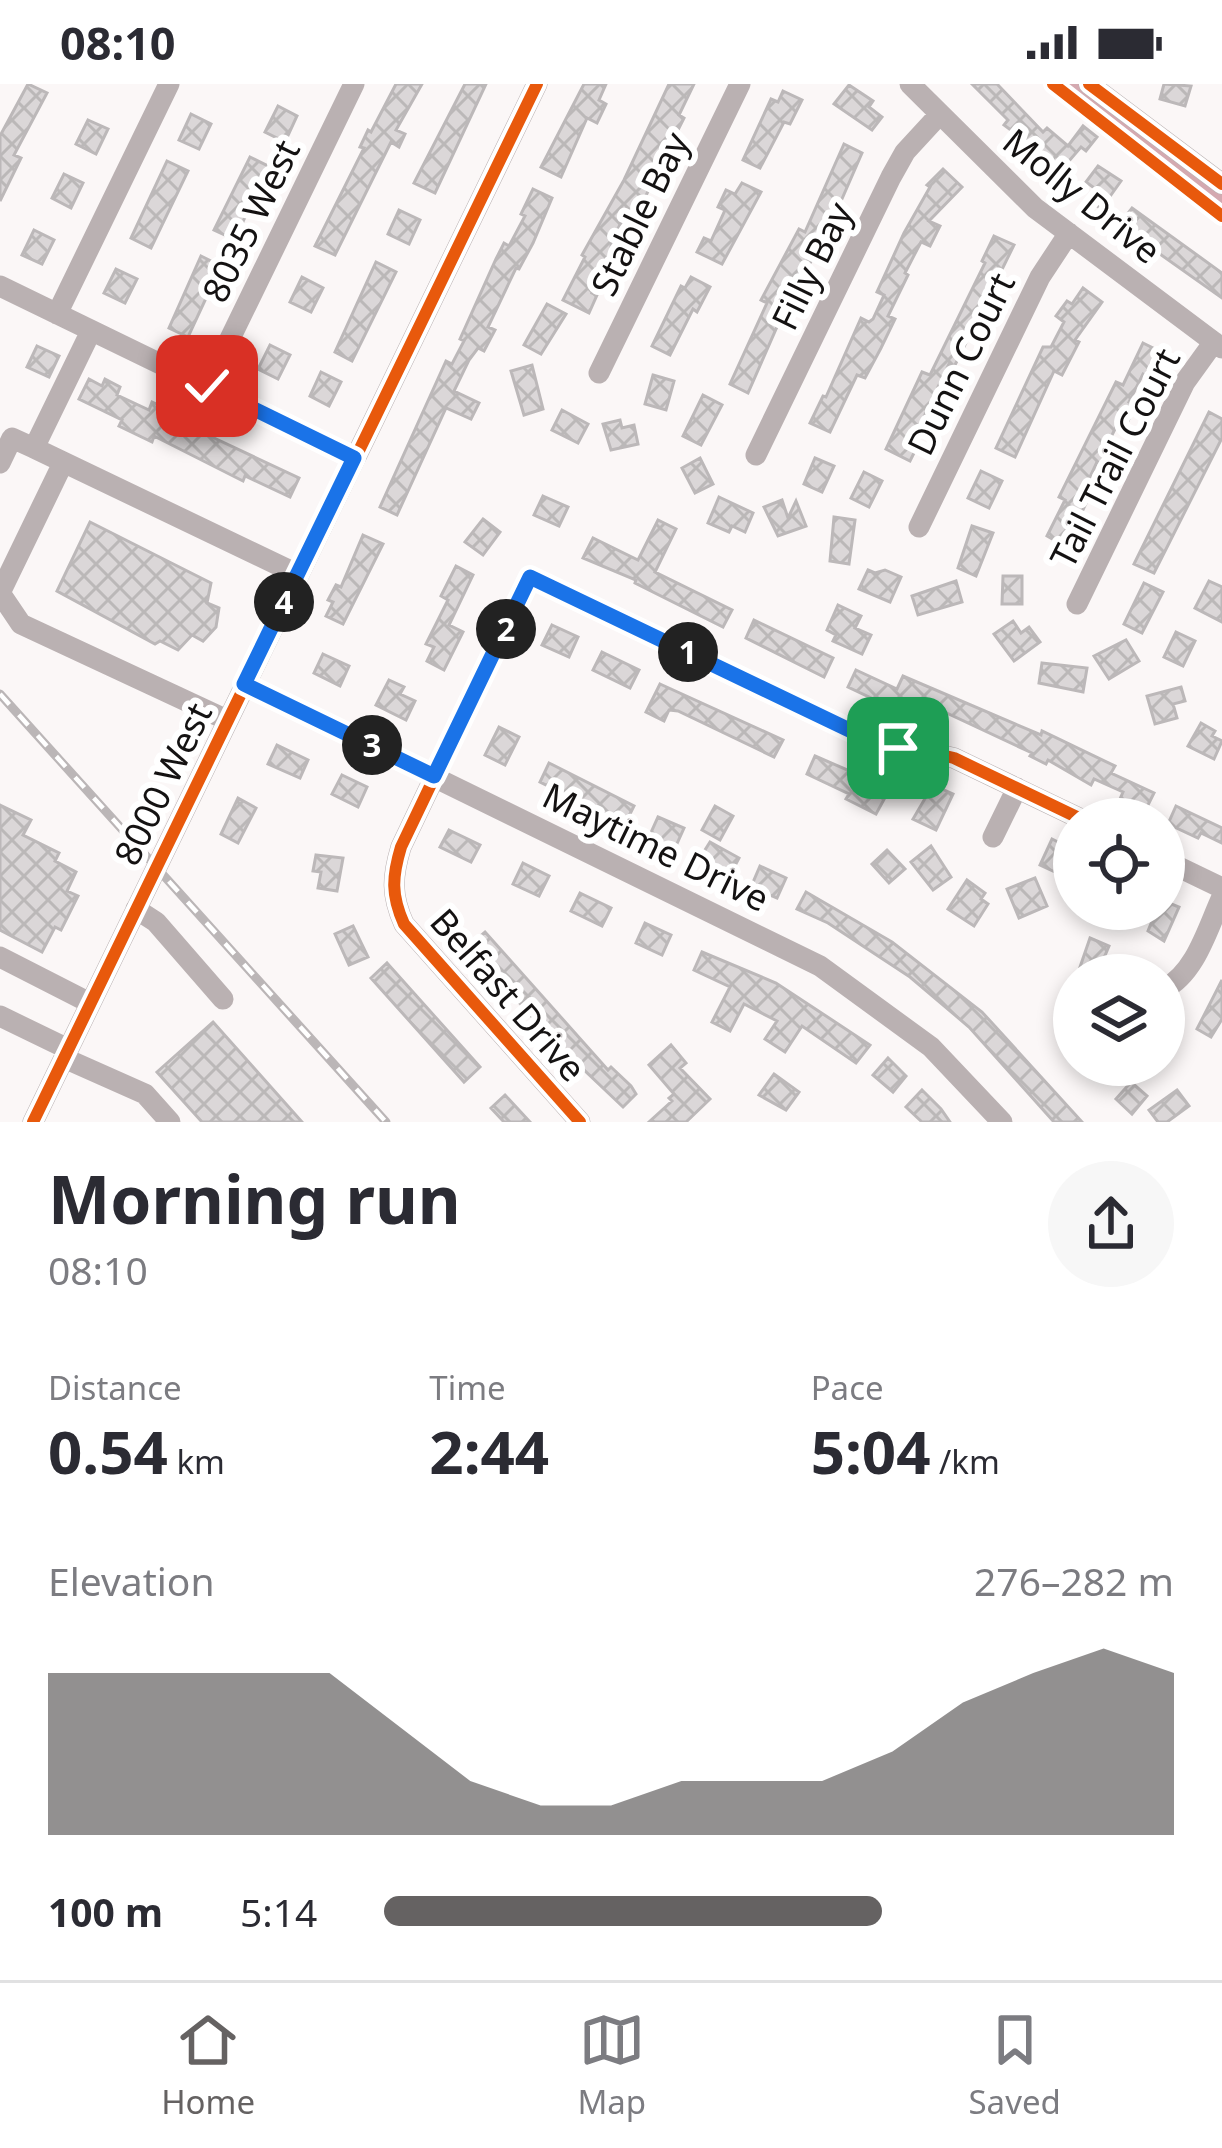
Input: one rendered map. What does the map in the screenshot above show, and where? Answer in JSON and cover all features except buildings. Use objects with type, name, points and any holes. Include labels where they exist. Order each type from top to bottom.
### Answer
[{"type":"street","points":[[57,314],[169,84]]},
{"type":"street","name":"8035 West","points":[[207,386],[354,84]]},
{"type":"street","name":"8000 West","points":[[33,1122],[536,84]]},
{"type":"street","name":"Stable Bay","points":[[599,373],[740,84]]},
{"type":"street","name":"Molly Drive","points":[[910,84],[1035,208],[1218,345]]},
{"type":"street","points":[[1089,84],[1222,184]]},
{"type":"street","name":"Filly Bay","points":[[756,454],[891,177],[905,152],[940,115]]},
{"type":"street","name":"Dunn Court","points":[[919,527],[1040,277],[1069,232]]},
{"type":"street","points":[[0,286],[354,458]]},
{"type":"street","points":[[34,448],[91,331]]},
{"type":"street","name":"Tail Trail Court","points":[[1077,604],[1185,382],[1218,345]]},
{"type":"street","points":[[0,463],[12,438],[297,574]]},
{"type":"street","points":[[63,463],[0,593],[21,623],[227,720]]},
{"type":"street","name":"Belfast Drive","points":[[580,1122],[404,925],[393,899],[392,876],[401,847],[530,577],[864,737],[898,748],[932,751],[1017,788]]},
{"type":"street","name":"Maytime Drive","points":[[244,684],[820,966],[931,1047],[1003,1122]]},
{"type":"street","points":[[993,837],[1017,788],[1053,805]]},
{"type":"street","points":[[1185,872],[1222,892],[1185,972]]},
{"type":"street","points":[[136,909],[156,922],[223,999]]},
{"type":"street","points":[[0,957],[90,1003]]},
{"type":"street","points":[[0,1016],[146,1094],[170,1122]]},
{"type":"waterway","points":[[1066,84],[1222,201]]},
{"type":"railway","points":[[0,694],[386,1122]]},
{"type":"cycle path","points":[[33,1122],[537,84]]},
{"type":"cycle path","points":[[1053,84],[1222,216]]},
{"type":"cycle path","points":[[1089,84],[1222,184]]},
{"type":"cycle path","points":[[580,1122],[404,924],[395,895],[401,847],[530,577],[864,737],[954,758],[1053,806]]},
{"type":"route","points":[[207,386],[354,458],[244,684],[434,776],[530,577],[864,737],[898,748]]}]
